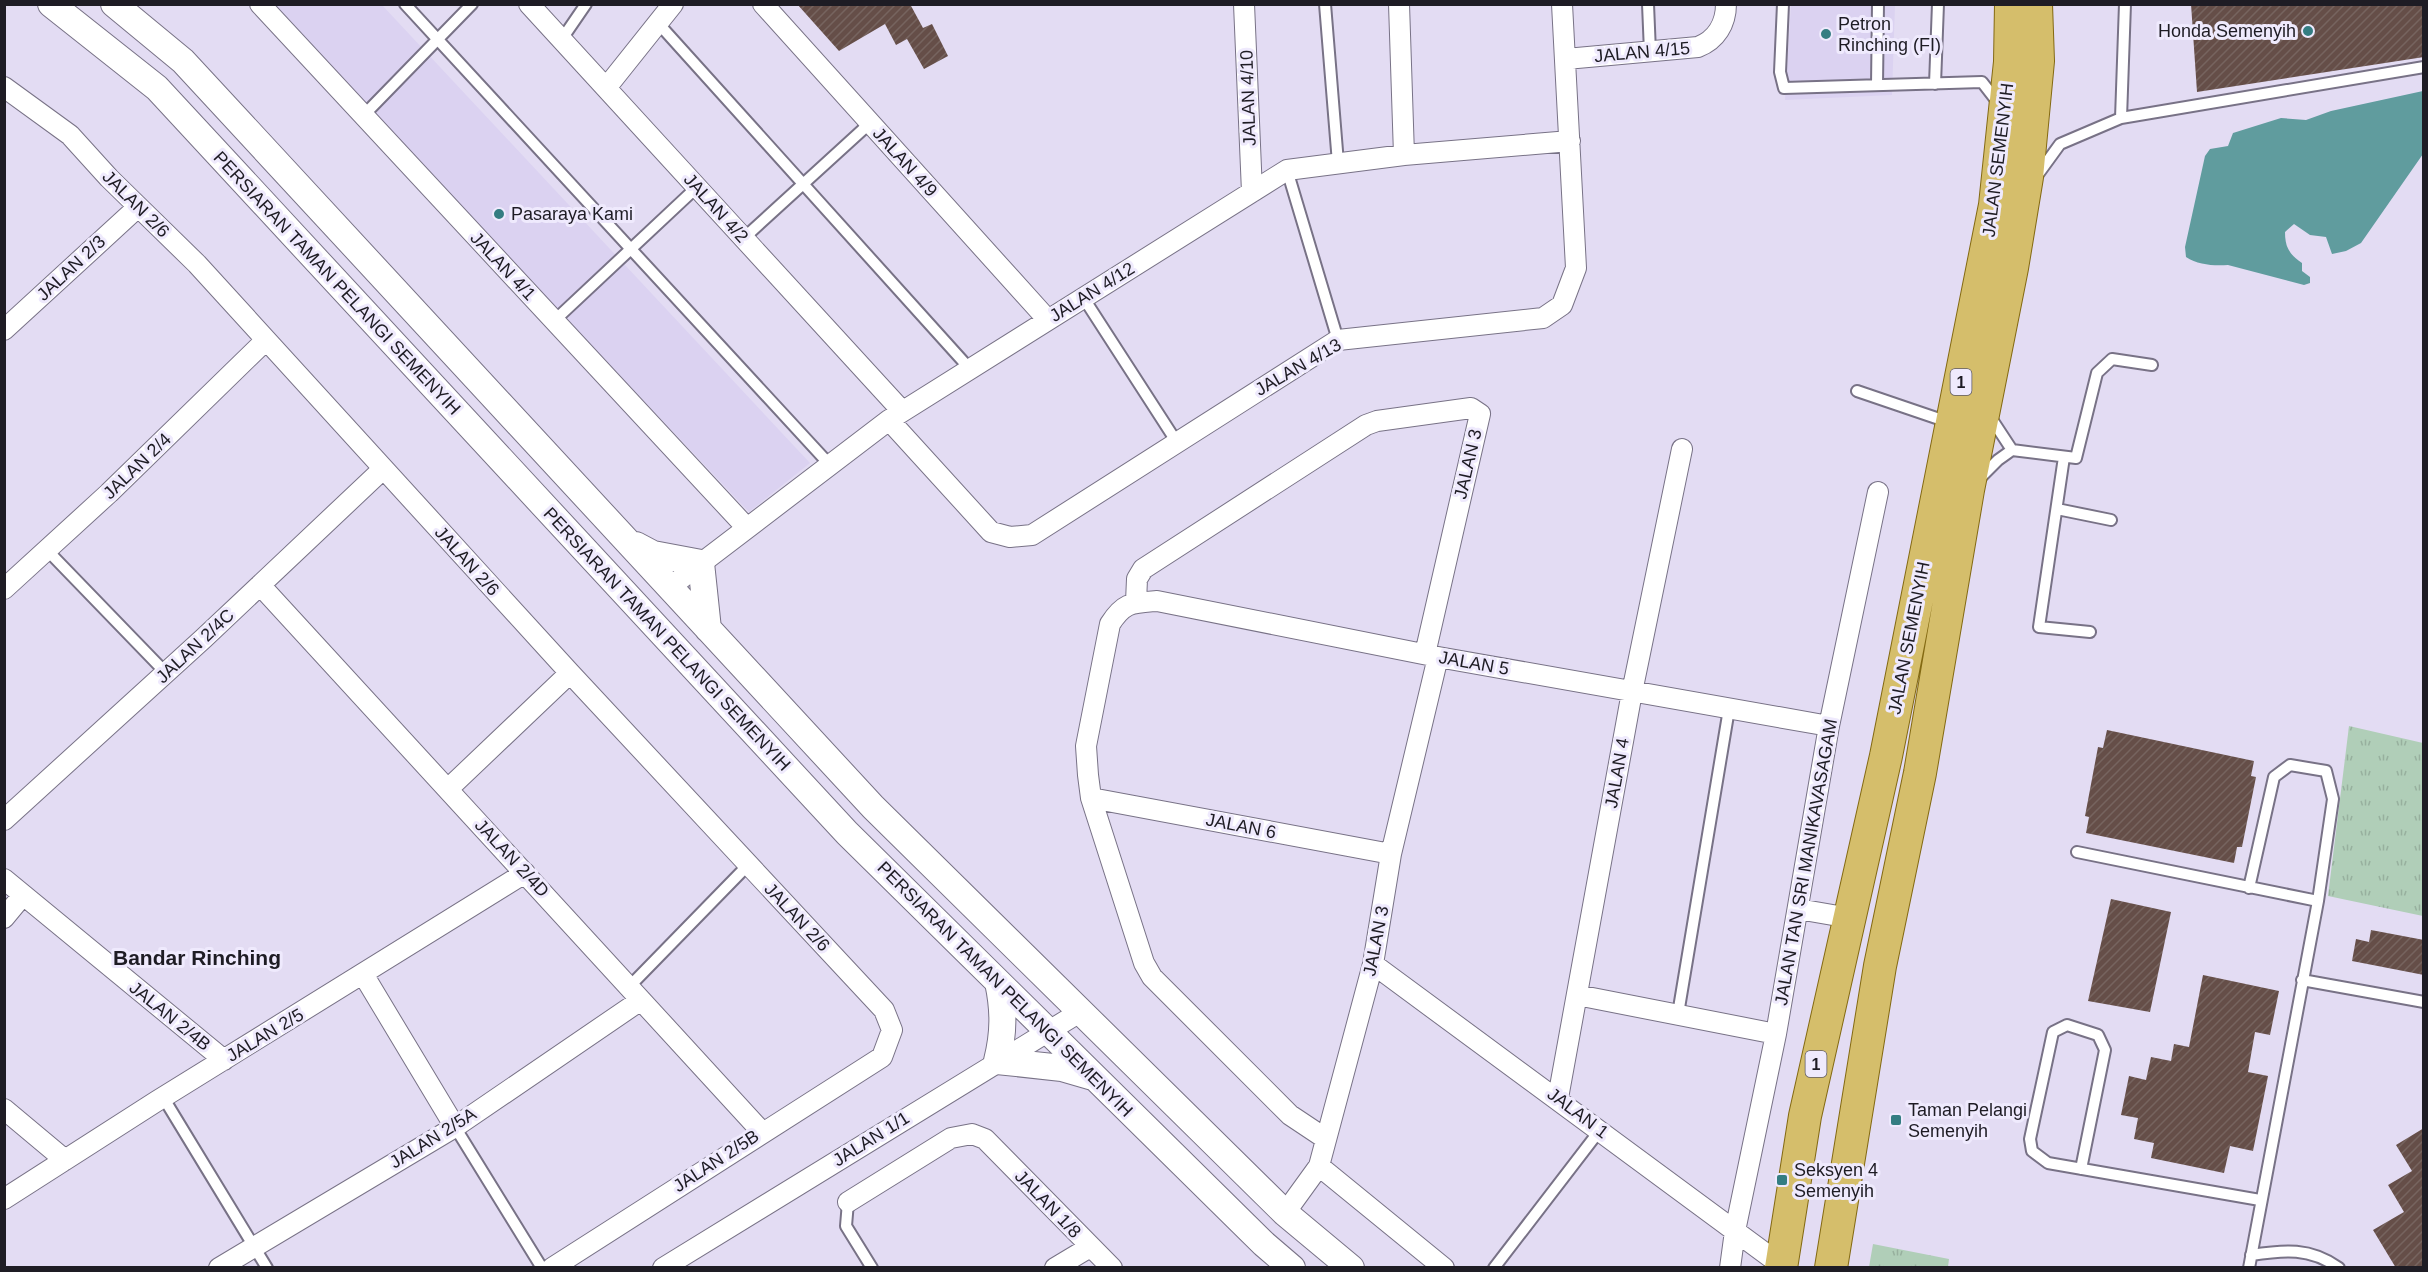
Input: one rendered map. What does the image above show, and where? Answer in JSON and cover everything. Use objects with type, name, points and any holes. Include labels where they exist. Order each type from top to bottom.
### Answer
[{"type":"main road","name":"JALAN SEMENYIH","points":[[1781,1266],[1805,1116],[1886,756],[1995,204],[2010,62],[2011,4]]},
{"type":"main road","name":"JALAN SEMENYIH","points":[[1831,1268],[1880,966],[1920,773],[1968,490],[1986,406],[2027,177],[2038,61],[2036,4]]},
{"type":"street","name":"PERSIARAN TAMAN PELANGI SEMENYIH","points":[[51,4],[157,88],[847,834],[1223,1204],[1292,1268]]},
{"type":"street","name":"PERSIARAN TAMAN PELANGI SEMENYIH","points":[[114,4],[183,61],[873,807],[1285,1213],[1352,1268]]},
{"type":"street","name":"JALAN 4/1","points":[[260,4],[747,528]]},
{"type":"street","name":"JALAN 4/2","points":[[529,4],[744,238],[895,416]]},
{"type":"street","points":[[606,88],[673,4]]},
{"type":"street","name":"JALAN 4/9","points":[[763,4],[1048,320]]},
{"type":"street","name":"JALAN 4/10","points":[[1244,4],[1251,192]]},
{"type":"street","points":[[1399,4],[1404,155]]},
{"type":"street","name":"JALAN 4/13","points":[[895,416],[992,532],[1010,537],[1032,535],[1176,441],[1338,340],[1543,318],[1562,305],[1576,268],[1562,4]]},
{"type":"street","name":"JALAN 4/15","points":[[1566,59],[1698,47],[1712,42],[1726,17],[1726,4]]},
{"type":"street","name":"JALAN 2/6","points":[[4,87],[70,135],[138,207],[197,264],[570,673],[884,1010],[892,1030],[882,1057]]},
{"type":"street","name":"JALAN 4/12","points":[[670,587],[895,416],[1287,170],[1404,155],[1570,141]]},
{"type":"street","name":"JALAN 2/3","points":[[4,330],[138,207]]},
{"type":"street","name":"JALAN 2/4","points":[[4,589],[109,494],[266,340]]},
{"type":"street","name":"JALAN 3","points":[[1128,605],[1143,568],[1366,425],[1461,408],[1471,408],[1480,414],[1391,854],[1373,964],[1319,1166],[1285,1213]]},
{"type":"street","name":"JALAN 4","points":[[1558,1098],[1632,692],[1682,449]]},
{"type":"street","name":"JALAN 2/4C","points":[[4,820],[166,673],[383,469]]},
{"type":"street","name":"JALAN TAN SRI MANIKAVASAGAM","points":[[1730,1268],[1735,1231],[1776,1034],[1829,726],[1878,492]]},
{"type":"street","points":[[626,539],[653,554],[701,563],[708,629]]},
{"type":"street","points":[[603,570],[645,588],[670,587],[666,600],[668,619],[676,649]]},
{"type":"street","name":"JALAN 2/4D","points":[[260,585],[762,1132]]},
{"type":"street","name":"JALAN 5","points":[[1128,605],[1157,601],[1432,656],[1829,726]]},
{"type":"street","points":[[1128,605],[1110,624],[1086,746],[1091,798],[1147,970],[1290,1115],[1326,1139]]},
{"type":"street","points":[[448,789],[570,673]]},
{"type":"street","name":"JALAN 6","points":[[1091,798],[1391,854]]},
{"type":"street","name":"JALAN 2/5","points":[[4,1199],[163,1097],[525,873]]},
{"type":"street","name":"JALAN 2/4B","points":[[4,879],[224,1060]]},
{"type":"street","points":[[4,918],[23,895]]},
{"type":"street","points":[[1798,909],[1850,918]]},
{"type":"street","name":"JALAN 1","points":[[1373,964],[1558,1098],[1781,1266]]},
{"type":"street","points":[[363,974],[455,1127]]},
{"type":"street","points":[[998,982],[1004,1008],[1003,1036],[997,1061],[1062,1068],[1096,1078]]},
{"type":"street","name":"JALAN 2/5A","points":[[219,1268],[455,1127],[635,993]]},
{"type":"street","points":[[1577,995],[1776,1034]]},
{"type":"street","name":"JALAN 1/1","points":[[674,1265],[997,1061],[1080,1012]]},
{"type":"street","name":"JALAN 2/5B","points":[[552,1268],[882,1057]]},
{"type":"street","points":[[4,1109],[65,1160]]},
{"type":"street","name":"JALAN 1/8","points":[[849,1202],[951,1138],[972,1134],[986,1139],[1112,1268]]},
{"type":"street","points":[[1319,1166],[1444,1268]]},
{"type":"street","points":[[1223,1204],[1247,1213],[1273,1216],[1285,1213],[1282,1226],[1284,1253],[1292,1268]]},
{"type":"street","points":[[1055,1268],[1090,1247]]},
{"type":"lane","points":[[405,4],[830,465]]},
{"type":"lane","points":[[363,116],[472,4]]},
{"type":"lane","points":[[562,39],[586,4]]},
{"type":"lane","points":[[1325,4],[1338,163]]},
{"type":"lane","points":[[1648,4],[1650,52]]},
{"type":"lane","points":[[1783,4],[1780,72],[1784,88],[1982,82],[2005,111]]},
{"type":"lane","points":[[1877,85],[1878,4]]},
{"type":"lane","points":[[1935,84],[1938,4]]},
{"type":"lane","points":[[2121,118],[2125,4]]},
{"type":"lane","points":[[658,22],[970,369]]},
{"type":"lane","points":[[2012,268],[2033,181],[2060,144],[2121,118],[2424,67]]},
{"type":"lane","points":[[744,238],[870,123]]},
{"type":"lane","points":[[1287,170],[1338,340]]},
{"type":"lane","points":[[554,321],[697,187]]},
{"type":"lane","points":[[1083,297],[1176,441]]},
{"type":"lane","points":[[1968,490],[1998,459],[2012,450],[2076,458],[2097,373],[2112,359],[2152,365]]},
{"type":"lane","points":[[1857,392],[1952,423]]},
{"type":"lane","points":[[1986,406],[1995,428],[2012,450]]},
{"type":"lane","points":[[2064,457],[2039,627],[2090,632]]},
{"type":"lane","points":[[2056,509],[2111,520]]},
{"type":"lane","points":[[47,550],[166,673]]},
{"type":"lane","points":[[1678,1014],[1730,709]]},
{"type":"lane","points":[[2249,888],[2274,777],[2290,765],[2326,771],[2333,799],[2318,901],[2249,1268]]},
{"type":"lane","points":[[2077,852],[2318,901]]},
{"type":"lane","points":[[635,993],[748,865]]},
{"type":"lane","points":[[2302,980],[2424,1002]]},
{"type":"lane","points":[[2081,1169],[2105,1050],[2097,1035],[2067,1025],[2053,1032],[2030,1138],[2032,1151],[2048,1163],[2081,1169],[2260,1200]]},
{"type":"lane","points":[[163,1097],[267,1268]]},
{"type":"lane","points":[[455,1127],[542,1268]]},
{"type":"lane","points":[[1494,1268],[1600,1130]]},
{"type":"lane","points":[[849,1202],[846,1226],[872,1268]]},
{"type":"lane","points":[[2251,1255],[2286,1249],[2307,1251],[2339,1268]]},
{"type":"shaded area","points":[[270,5],[382,5],[810,463],[749,512]]},
{"type":"shaded area","points":[[1791,5],[1895,5],[1892,95],[1785,100]]},
{"type":"shaded area","points":[[2423,91],[2423,154],[2361,243],[2346,251],[2332,254],[2326,237],[2310,235],[2294,224],[2285,232],[2289,250],[2302,263],[2302,271],[2310,277],[2310,283],[2304,285],[2228,265],[2201,263],[2186,257],[2185,247],[2205,156],[2210,149],[2228,146],[2233,133],[2281,118],[2306,120],[2331,111]]},
{"type":"green space","points":[[2349,726],[2423,743],[2423,916],[2328,896]]},
{"type":"green space","points":[[1873,1244],[1949,1259],[1948,1267],[1869,1267]]},
{"type":"building","points":[[797,4],[910,4],[923,28],[932,24],[948,56],[924,69],[907,39],[896,45],[885,24],[839,51]]},
{"type":"building","name":"Honda Semenyih","points":[[2191,4],[2424,4],[2424,57],[2197,92]]},
{"type":"building","points":[[2107,730],[2254,761],[2251,776],[2256,777],[2242,847],[2237,847],[2234,863],[2086,833],[2089,817],[2085,816],[2098,747],[2103,748]]},
{"type":"building","points":[[2111,899],[2171,912],[2150,1012],[2088,1001]]},
{"type":"building","points":[[2371,930],[2424,940],[2424,975],[2352,961],[2356,939],[2369,942]]},
{"type":"building","points":[[2203,975],[2279,991],[2270,1035],[2255,1032],[2248,1072],[2268,1076],[2253,1151],[2230,1146],[2224,1173],[2151,1158],[2154,1143],[2134,1139],[2138,1118],[2121,1115],[2129,1076],[2146,1080],[2151,1057],[2171,1061],[2174,1044],[2189,1047]]},
{"type":"building","points":[[2424,1128],[2424,1268],[2396,1268],[2373,1230],[2404,1212],[2388,1185],[2412,1171],[2396,1145]]},
{"type":"place","name":"Honda Semenyih","points":[[2308,31]]},
{"type":"place","name":"Petron Rinching (FI)","points":[[1826,34]]},
{"type":"place","name":"Pasaraya Kami","points":[[499,214]]},
{"type":"place","name":"Taman Pelangi Semenyih","points":[[1896,1120]]},
{"type":"place","name":"Seksyen 4 Semenyih","points":[[1782,1180]]},
{"type":"district","name":"Bandar Rinching","points":[[197,957]]}]
